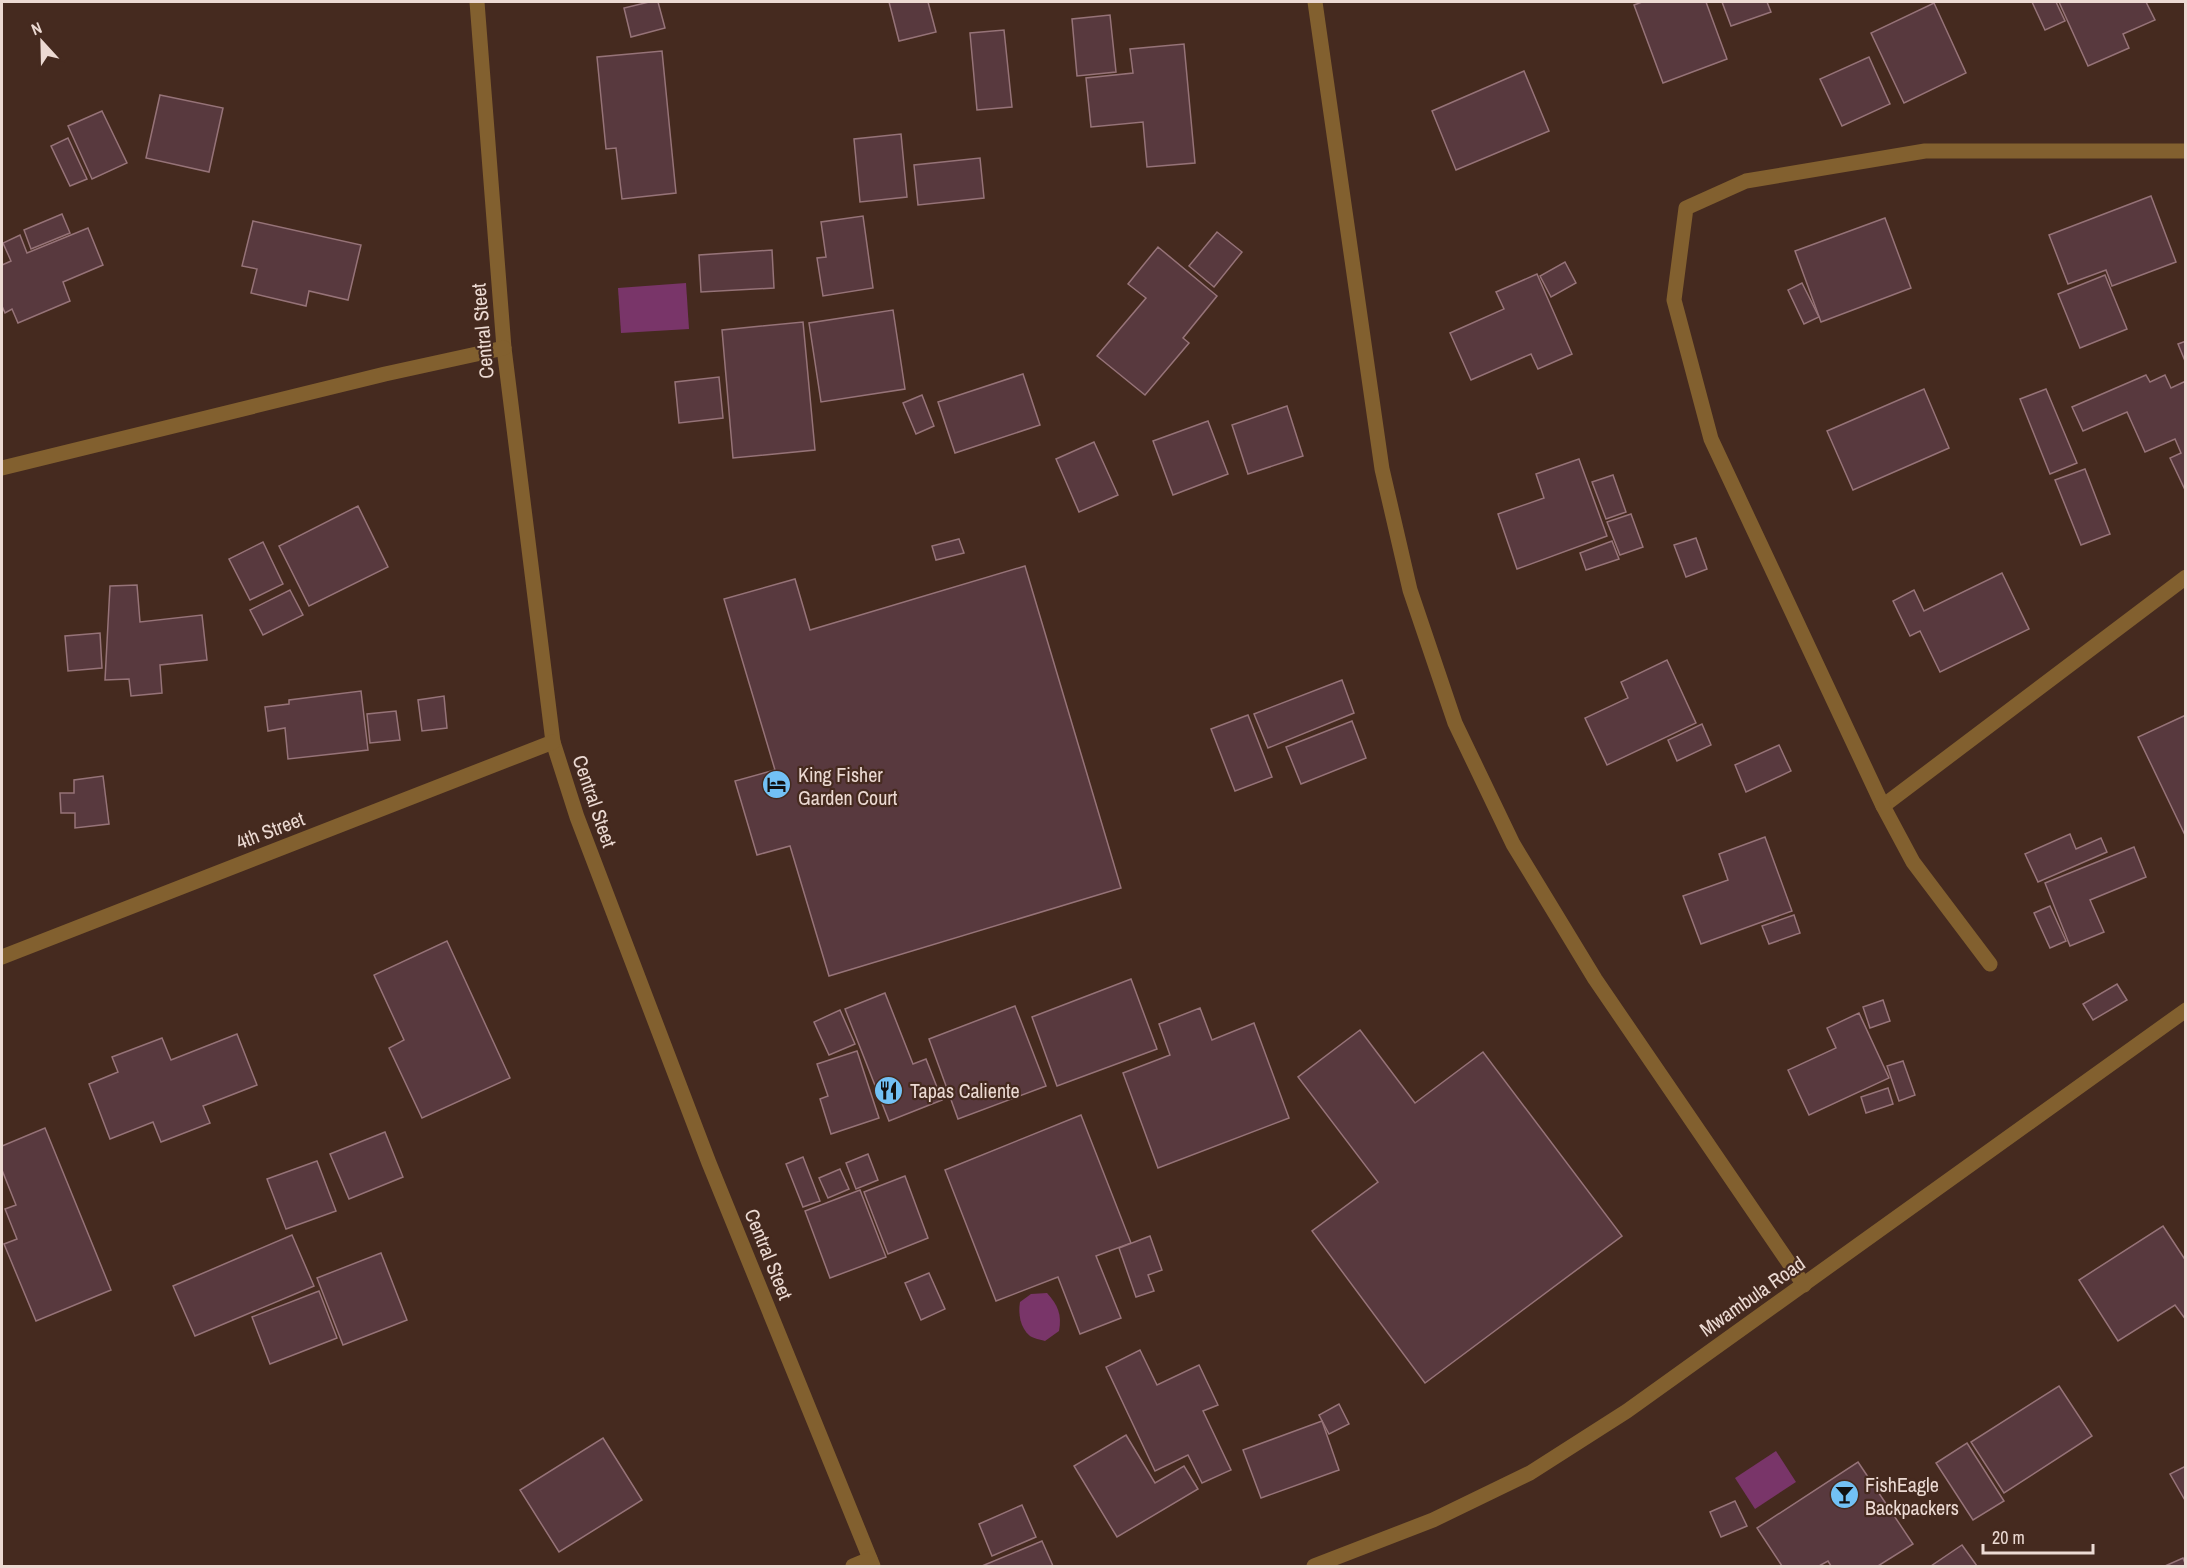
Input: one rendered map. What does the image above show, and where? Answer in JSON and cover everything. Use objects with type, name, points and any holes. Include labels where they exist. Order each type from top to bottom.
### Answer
[{"type":"street","name":"Central Steet","points":[[477,2],[504,348],[553,741],[577,817],[708,1163],[872,1563]]},
{"type":"street","points":[[1315,2],[1382,469],[1410,590],[1455,723],[1513,844],[1594,979],[1804,1285]]},
{"type":"street","points":[[1990,964],[1913,862],[1883,806],[1711,439],[1674,300],[1686,208],[1746,182],[1925,151],[2186,151]]},
{"type":"street","points":[[2,468],[385,374],[504,348]]},
{"type":"street","points":[[1883,806],[2186,577]]},
{"type":"street","name":"4th Street","points":[[2,957],[553,741]]},
{"type":"street","name":"Mwambula Road","points":[[1314,1566],[1433,1520],[1530,1473],[1627,1411],[2186,1010]]},
{"type":"street","points":[[853,1566],[872,1563]]},
{"type":"shaded area","points":[[686,283],[689,329],[621,333],[618,288]]},
{"type":"shaded area","points":[[1047,1293],[1058,1310],[1060,1325],[1059,1331],[1045,1341],[1031,1337],[1024,1329],[1020,1320],[1019,1306],[1020,1302],[1031,1294]]},
{"type":"shaded area","points":[[1776,1451],[1796,1482],[1755,1509],[1735,1478]]},
{"type":"building","points":[[658,2],[665,28],[631,37],[624,8]]},
{"type":"building","points":[[889,2],[928,2],[936,32],[899,41]]},
{"type":"building","points":[[1642,2],[1706,2],[1727,59],[1663,83],[1634,5]]},
{"type":"building","points":[[1722,2],[1767,2],[1771,12],[1731,26]]},
{"type":"building","points":[[2032,2],[2056,2],[2065,21],[2045,30]]},
{"type":"building","points":[[2059,2],[2146,2],[2155,20],[2123,34],[2129,48],[2088,66]]},
{"type":"building","points":[[1934,3],[1966,73],[1904,103],[1871,33]]},
{"type":"building","points":[[1110,15],[1116,72],[1077,76],[1072,19]]},
{"type":"building","points":[[1004,30],[1012,107],[977,110],[970,33]]},
{"type":"building","points":[[1184,44],[1195,163],[1147,167],[1143,122],[1091,127],[1086,78],[1133,73],[1130,49]]},
{"type":"building","points":[[662,51],[676,193],[622,199],[616,148],[606,149],[597,57]]},
{"type":"building","points":[[1869,57],[1890,104],[1842,126],[1820,79]]},
{"type":"building","points":[[1524,71],[1549,131],[1456,170],[1432,111]]},
{"type":"building","points":[[160,95],[223,108],[209,172],[146,158]]},
{"type":"building","points":[[102,111],[127,163],[92,179],[68,126]]},
{"type":"building","points":[[901,134],[907,197],[860,202],[854,139]]},
{"type":"building","points":[[68,138],[87,179],[70,186],[51,146]]},
{"type":"building","points":[[980,158],[984,198],[918,205],[914,165]]},
{"type":"building","points":[[2151,196],[2176,262],[2112,286],[2106,270],[2068,284],[2049,235]]},
{"type":"building","points":[[62,214],[70,233],[31,249],[24,230]]},
{"type":"building","points":[[863,216],[873,288],[823,296],[817,258],[826,257],[821,222]]},
{"type":"building","points":[[1885,218],[1911,288],[1821,322],[1795,251]]},
{"type":"building","points":[[253,221],[361,245],[348,300],[309,291],[306,306],[251,293],[257,269],[242,266]]},
{"type":"building","points":[[88,228],[103,265],[63,282],[70,301],[18,323],[12,309],[5,313],[2,306],[2,265],[11,261],[3,243],[20,235],[27,253]]},
{"type":"building","points":[[1217,232],[1242,252],[1214,287],[1189,266]]},
{"type":"building","points":[[1158,247],[1217,296],[1183,338],[1189,343],[1145,395],[1097,356],[1146,298],[1128,284]]},
{"type":"building","points":[[772,250],[774,288],[701,292],[699,255]]},
{"type":"building","points":[[1565,262],[1576,283],[1551,297],[1540,276]]},
{"type":"building","points":[[1537,274],[1572,354],[1538,369],[1531,354],[1471,380],[1450,333],[1504,309],[1496,292]]},
{"type":"building","points":[[2105,275],[2127,329],[2080,348],[2058,294]]},
{"type":"building","points":[[1802,283],[1819,317],[1804,324],[1788,290]]},
{"type":"building","points":[[893,310],[905,389],[821,402],[809,323]]},
{"type":"building","points":[[803,322],[815,450],[733,458],[722,330]]},
{"type":"building","points":[[2186,341],[2186,360],[2185,361],[2178,344]]},
{"type":"building","points":[[1023,374],[1040,425],[955,453],[938,402]]},
{"type":"building","points":[[2146,375],[2150,382],[2165,375],[2171,388],[2186,381],[2186,492],[2170,458],[2181,453],[2175,439],[2145,452],[2127,412],[2083,431],[2072,407]]},
{"type":"building","points":[[719,377],[723,418],[679,423],[675,382]]},
{"type":"building","points":[[1924,389],[1949,448],[1853,490],[1827,431]]},
{"type":"building","points":[[2046,389],[2077,463],[2050,474],[2020,399]]},
{"type":"building","points":[[922,395],[934,426],[916,434],[903,403]]},
{"type":"building","points":[[1287,406],[1303,456],[1248,474],[1232,425]]},
{"type":"building","points":[[1208,421],[1228,474],[1173,495],[1153,441]]},
{"type":"building","points":[[1094,442],[1118,495],[1079,512],[1056,459]]},
{"type":"building","points":[[1579,459],[1607,536],[1517,569],[1498,514],[1544,498],[1536,474]]},
{"type":"building","points":[[2085,469],[2110,534],[2081,545],[2055,480]]},
{"type":"building","points":[[1613,475],[1626,512],[1606,519],[1592,482]]},
{"type":"building","points":[[358,506],[388,567],[309,606],[279,546]]},
{"type":"building","points":[[1631,514],[1643,547],[1620,555],[1607,522]]},
{"type":"building","points":[[1696,538],[1707,569],[1686,577],[1674,545]]},
{"type":"building","points":[[959,539],[964,553],[936,560],[932,546]]},
{"type":"building","points":[[1612,541],[1619,559],[1586,570],[1580,553]]},
{"type":"building","points":[[263,542],[283,584],[250,600],[229,559]]},
{"type":"building","points":[[1025,566],[1121,888],[829,976],[790,846],[757,855],[735,781],[775,770],[724,599],[795,579],[810,630]]},
{"type":"building","points":[[2002,573],[2029,629],[1940,672],[1920,631],[1910,636],[1893,601],[1914,590],[1924,611]]},
{"type":"building","points":[[137,585],[140,622],[202,615],[207,660],[160,665],[162,693],[131,696],[129,679],[105,680],[110,586]]},
{"type":"building","points":[[290,590],[303,615],[263,635],[250,610]]},
{"type":"building","points":[[100,633],[102,668],[68,671],[65,636]]},
{"type":"building","points":[[1667,660],[1696,723],[1607,765],[1585,718],[1628,698],[1621,682]]},
{"type":"building","points":[[1342,680],[1354,713],[1268,748],[1254,714]]},
{"type":"building","points":[[361,691],[368,750],[288,759],[285,728],[268,731],[265,707],[289,704],[289,700]]},
{"type":"building","points":[[444,696],[447,728],[422,731],[418,700]]},
{"type":"building","points":[[396,711],[400,740],[370,743],[367,714]]},
{"type":"building","points":[[1248,715],[1272,777],[1235,791],[1211,729]]},
{"type":"building","points":[[2186,715],[2186,835],[2185,835],[2138,737]]},
{"type":"building","points":[[1352,721],[1366,758],[1301,784],[1286,747]]},
{"type":"building","points":[[1702,724],[1711,745],[1677,761],[1668,740]]},
{"type":"building","points":[[1779,745],[1791,771],[1746,792],[1735,765]]},
{"type":"building","points":[[103,776],[109,824],[75,828],[75,813],[61,813],[60,793],[74,793],[74,780]]},
{"type":"building","points":[[2070,834],[2076,849],[2101,838],[2107,852],[2038,882],[2025,854]]},
{"type":"building","points":[[1765,837],[1792,911],[1701,944],[1683,896],[1728,880],[1719,854]]},
{"type":"building","points":[[2134,847],[2146,877],[2090,900],[2104,932],[2070,946],[2045,883]]},
{"type":"building","points":[[2050,906],[2066,941],[2050,948],[2034,913]]},
{"type":"building","points":[[1794,915],[1800,933],[1769,944],[1762,926]]},
{"type":"building","points":[[447,941],[510,1078],[422,1118],[389,1048],[404,1040],[374,975]]},
{"type":"building","points":[[1131,979],[1157,1049],[1057,1086],[1032,1017]]},
{"type":"building","points":[[2117,984],[2127,1000],[2093,1020],[2083,1004]]},
{"type":"building","points":[[885,993],[913,1064],[926,1059],[942,1100],[889,1121],[845,1009]]},
{"type":"building","points":[[1883,1000],[1890,1021],[1870,1028],[1863,1007]]},
{"type":"building","points":[[1015,1006],[1046,1086],[958,1119],[929,1039]]},
{"type":"building","points":[[1200,1008],[1212,1040],[1254,1023],[1289,1118],[1158,1168],[1123,1073],[1170,1055],[1159,1024]]},
{"type":"building","points":[[840,1010],[855,1044],[829,1055],[814,1022]]},
{"type":"building","points":[[1859,1013],[1889,1078],[1809,1115],[1788,1070],[1836,1048],[1827,1028]]},
{"type":"building","points":[[1360,1030],[1415,1103],[1483,1052],[1622,1236],[1425,1383],[1312,1231],[1378,1182],[1298,1077]]},
{"type":"building","points":[[237,1034],[257,1085],[203,1106],[210,1123],[161,1142],[153,1122],[110,1139],[89,1084],[118,1072],[112,1057],[162,1038],[171,1060]]},
{"type":"building","points":[[857,1051],[879,1118],[831,1134],[820,1099],[828,1096],[817,1064]]},
{"type":"building","points":[[1903,1061],[1915,1095],[1899,1101],[1887,1066]]},
{"type":"building","points":[[1888,1088],[1893,1104],[1866,1113],[1861,1097]]},
{"type":"building","points":[[1081,1115],[1131,1243],[1096,1256],[1121,1318],[1080,1334],[1058,1277],[996,1301],[945,1170]]},
{"type":"building","points":[[45,1128],[111,1290],[36,1321],[4,1244],[17,1239],[5,1209],[16,1205],[2,1170],[2,1146]]},
{"type":"building","points":[[385,1132],[403,1177],[349,1199],[330,1154]]},
{"type":"building","points":[[868,1154],[878,1180],[856,1189],[846,1163]]},
{"type":"building","points":[[803,1157],[820,1201],[803,1207],[786,1164]]},
{"type":"building","points":[[317,1161],[336,1211],[286,1229],[267,1179]]},
{"type":"building","points":[[840,1169],[849,1189],[828,1198],[819,1178]]},
{"type":"building","points":[[905,1176],[928,1238],[888,1254],[864,1192]]},
{"type":"building","points":[[860,1190],[886,1257],[830,1278],[805,1211]]},
{"type":"building","points":[[2163,1226],[2186,1261],[2186,1320],[2175,1305],[2118,1341],[2079,1280]]},
{"type":"building","points":[[292,1235],[314,1286],[195,1336],[173,1286]]},
{"type":"building","points":[[1150,1236],[1162,1270],[1148,1275],[1154,1291],[1136,1297],[1119,1248]]},
{"type":"building","points":[[381,1253],[407,1320],[343,1345],[317,1278]]},
{"type":"building","points":[[929,1273],[945,1309],[921,1320],[905,1283]]},
{"type":"building","points":[[319,1291],[337,1338],[270,1364],[252,1317]]},
{"type":"building","points":[[1140,1350],[1157,1385],[1199,1365],[1218,1405],[1203,1411],[1231,1470],[1202,1483],[1188,1455],[1155,1471],[1106,1367]]},
{"type":"building","points":[[2059,1386],[2092,1436],[2004,1493],[1971,1442]]},
{"type":"building","points":[[1339,1404],[1349,1424],[1329,1434],[1319,1415]]},
{"type":"building","points":[[1322,1421],[1339,1470],[1261,1498],[1243,1450]]},
{"type":"building","points":[[1126,1435],[1155,1483],[1184,1466],[1198,1489],[1117,1537],[1074,1466]]},
{"type":"building","points":[[603,1438],[642,1500],[559,1552],[520,1490]]},
{"type":"building","points":[[1967,1443],[2004,1501],[1973,1520],[1936,1463]]},
{"type":"building","name":"FishEagle Backpackers","points":[[1858,1462],[1913,1544],[1878,1566],[1831,1566],[1828,1561],[1819,1566],[1782,1566],[1757,1528]]},
{"type":"building","points":[[2186,1466],[2186,1502],[2170,1474]]},
{"type":"building","points":[[1735,1501],[1747,1526],[1721,1537],[1710,1512]]},
{"type":"building","points":[[1022,1505],[1036,1537],[992,1556],[979,1524]]},
{"type":"building","points":[[1042,1541],[1053,1566],[982,1566]]},
{"type":"building","points":[[1962,1545],[1977,1566],[1931,1566]]},
{"type":"building","points":[[2183,1558],[2186,1566],[2165,1566]]},
{"type":"place","name":"King Fisher Garden Court","points":[[777,785]]},
{"type":"place","name":"Tapas Caliente","points":[[889,1090]]},
{"type":"place","name":"FishEagle Backpackers","points":[[1844,1495]]}]
